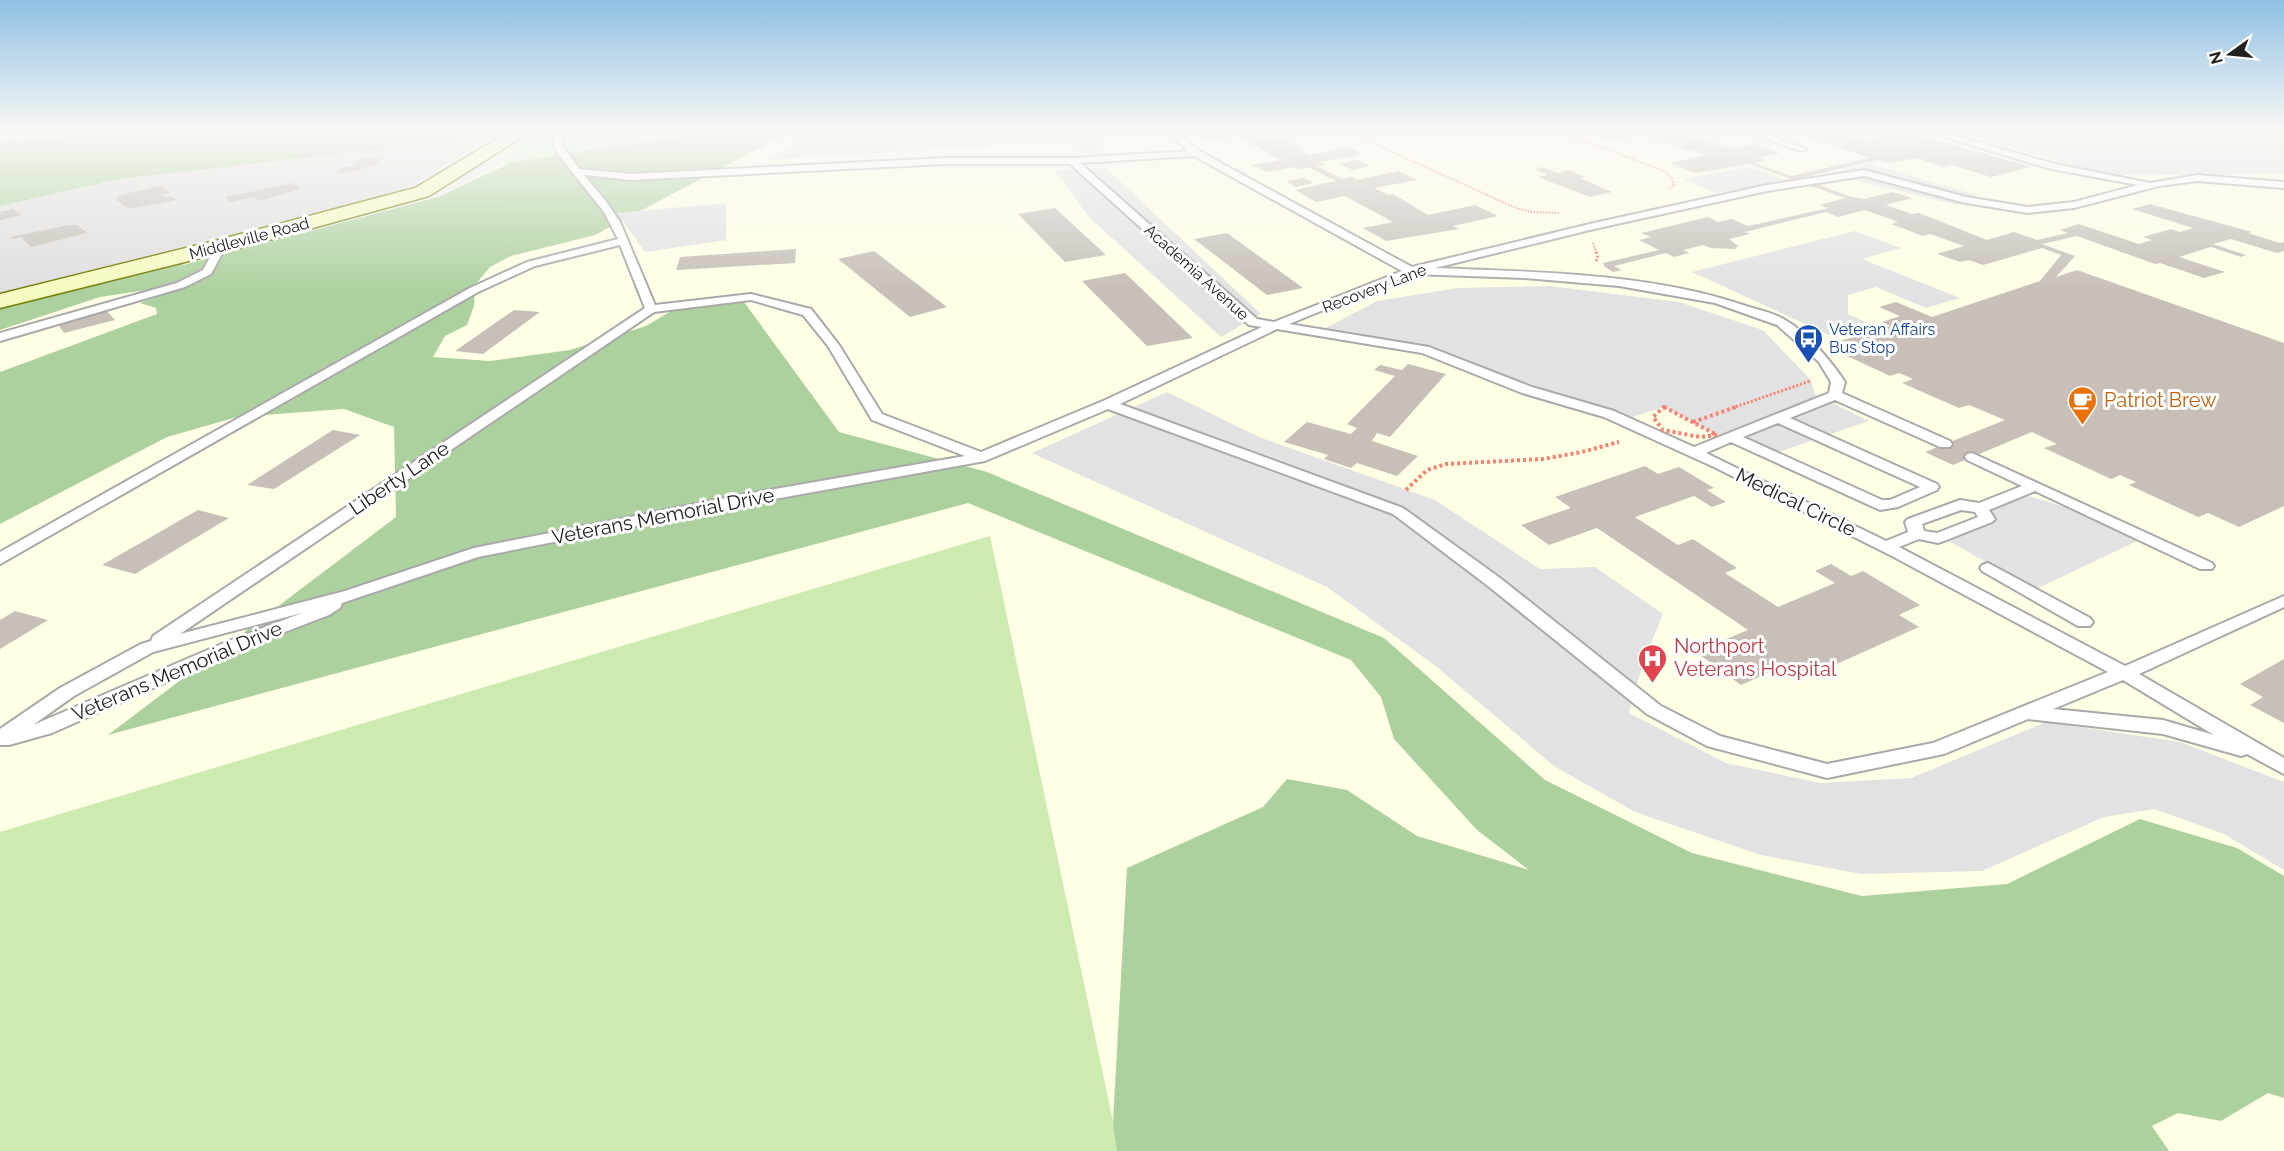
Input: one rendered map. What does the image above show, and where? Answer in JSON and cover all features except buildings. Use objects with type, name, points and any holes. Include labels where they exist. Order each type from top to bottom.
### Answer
[{"type":"street","name":"Middleville Road","points":[[0,301],[221,246],[422,192],[436,184]]},
{"type":"lane","points":[[587,184],[615,221],[651,309]]},
{"type":"lane","name":"Academia Avenue","points":[[1098,184],[1253,322],[1272,327]]},
{"type":"lane","points":[[1252,184],[1411,271],[1525,275],[1619,283],[1686,293],[1736,306],[1781,322],[1824,360],[1838,382],[1834,395]]},
{"type":"lane","name":"Recovery Lane","points":[[980,458],[1108,404],[1272,327],[1411,271],[1583,229],[1791,184]]},
{"type":"lane","name":"Recovery Lane","points":[[1904,184],[1966,200],[2028,210],[2074,205],[2150,185]]},
{"type":"lane","points":[[2143,184],[2159,184]]},
{"type":"lane","points":[[2268,184],[2284,185]]},
{"type":"lane","points":[[0,560],[474,290],[531,264],[623,241]]},
{"type":"lane","points":[[0,337],[181,285],[207,272],[221,246]]},
{"type":"lane","name":"Liberty Lane","points":[[147,648],[651,309],[751,297],[807,312],[833,345],[877,417],[980,458]]},
{"type":"lane","name":"Medical Circle","points":[[1272,327],[1425,350],[1527,390],[1609,414],[1719,464],[1887,547],[2124,673],[2284,767]]},
{"type":"lane","points":[[1692,453],[1834,395],[1945,444]]},
{"type":"lane","points":[[1108,404],[1398,511],[1494,582],[1654,711],[1714,741],[1827,771],[1937,749],[2124,673],[2284,601]]},
{"type":"lane","points":[[1731,437],[1880,505],[1893,504],[1932,487],[1778,418]]},
{"type":"lane","points":[[1972,457],[2206,566]]},
{"type":"lane","name":"Veterans Memorial Drive","points":[[0,739],[67,692],[147,648],[351,595],[474,553],[741,500],[980,458]]},
{"type":"lane","points":[[1917,534],[1913,522],[1960,506],[1980,508],[2036,486]]},
{"type":"lane","points":[[1887,547],[1917,534],[1938,538],[1987,519],[1980,508]]},
{"type":"lane","points":[[1988,568],[2084,622]]},
{"type":"lane","name":"Veterans Memorial Drive","points":[[0,739],[45,728],[237,644],[323,611],[351,595]]},
{"type":"lane","points":[[2026,713],[2163,727],[2264,755]]},
{"type":"path","points":[[1462,184],[1516,208],[1532,212],[1561,213],[1590,234],[1598,258],[1594,264]]},
{"type":"path","points":[[1669,189],[1674,184]]},
{"type":"path","points":[[1692,422],[1811,380]]},
{"type":"path","points":[[1406,490],[1428,470],[1467,461],[1562,456],[1596,450],[1624,440]]},
{"type":"shaded area","points":[[101,184],[413,184],[401,191],[0,293],[0,206]]},
{"type":"shaded area","name":"Northport Veterans Hospital","points":[[465,184],[2284,184],[2284,1151],[1192,1151],[1113,1122],[990,536],[0,832],[0,313],[438,197]]},
{"type":"shaded area","points":[[1064,184],[1123,184],[1261,314],[1221,337],[1090,218]]},
{"type":"shaded area","points":[[1694,184],[1771,184],[1716,193]]},
{"type":"shaded area","points":[[1869,184],[1937,184],[1976,195],[1958,205]]},
{"type":"shaded area","points":[[726,203],[726,240],[645,252],[617,213]]},
{"type":"shaded area","points":[[1855,231],[1901,248],[1862,259],[1960,298],[1926,308],[1876,287],[1848,295],[1848,314],[1868,323],[1829,335],[1692,272]]},
{"type":"shaded area","points":[[1550,286],[1679,302],[1763,330],[1811,380],[1815,395],[1869,421],[1761,458],[1664,407],[1633,417],[1410,345],[1322,330],[1377,301],[1458,288]]},
{"type":"shaded area","points":[[1167,392],[1259,437],[1435,500],[1540,569],[1595,567],[1663,614],[1643,663],[1629,713],[1726,763],[1820,783],[1911,778],[2046,722],[2180,742],[2284,782],[2284,870],[2224,834],[2154,809],[2104,817],[1982,871],[1861,874],[1761,855],[1635,812],[1554,766],[1437,667],[1327,587],[1032,453]]},
{"type":"shaded area","points":[[2026,495],[2152,534],[2034,590],[1937,534]]},
{"type":"green space","points":[[0,184],[99,184],[0,206]]},
{"type":"green space","points":[[466,184],[692,184],[595,235],[511,256],[490,267],[475,285],[474,306],[467,325],[445,336],[433,357],[490,361],[570,350],[646,326],[671,311],[709,299],[744,302],[839,432],[987,472],[1384,638],[1545,780],[1692,853],[1862,896],[2007,884],[2140,819],[2237,848],[2284,876],[2284,1098],[2268,1093],[2221,1121],[2178,1113],[2152,1126],[2169,1151],[1117,1151],[1113,1122],[1127,868],[1263,807],[1287,779],[1347,790],[1417,836],[1529,870],[1477,830],[1394,739],[1381,697],[1351,660],[968,503],[108,735],[396,517],[394,427],[344,409],[237,417],[167,437],[0,524],[0,372],[157,314],[156,308],[140,303],[165,294],[179,285],[100,297],[0,330],[0,309],[185,259],[183,265],[438,197]]},
{"type":"green space","points":[[990,536],[1113,1122],[1192,1151],[0,1151],[0,832]]},
{"type":"place","name":"Veteran Affairs Bus Stop","points":[[1808,364]]},
{"type":"place","name":"Patriot Brew","points":[[2083,426]]},
{"type":"place","name":"Northport Veterans Hospital","points":[[1653,684]]}]
